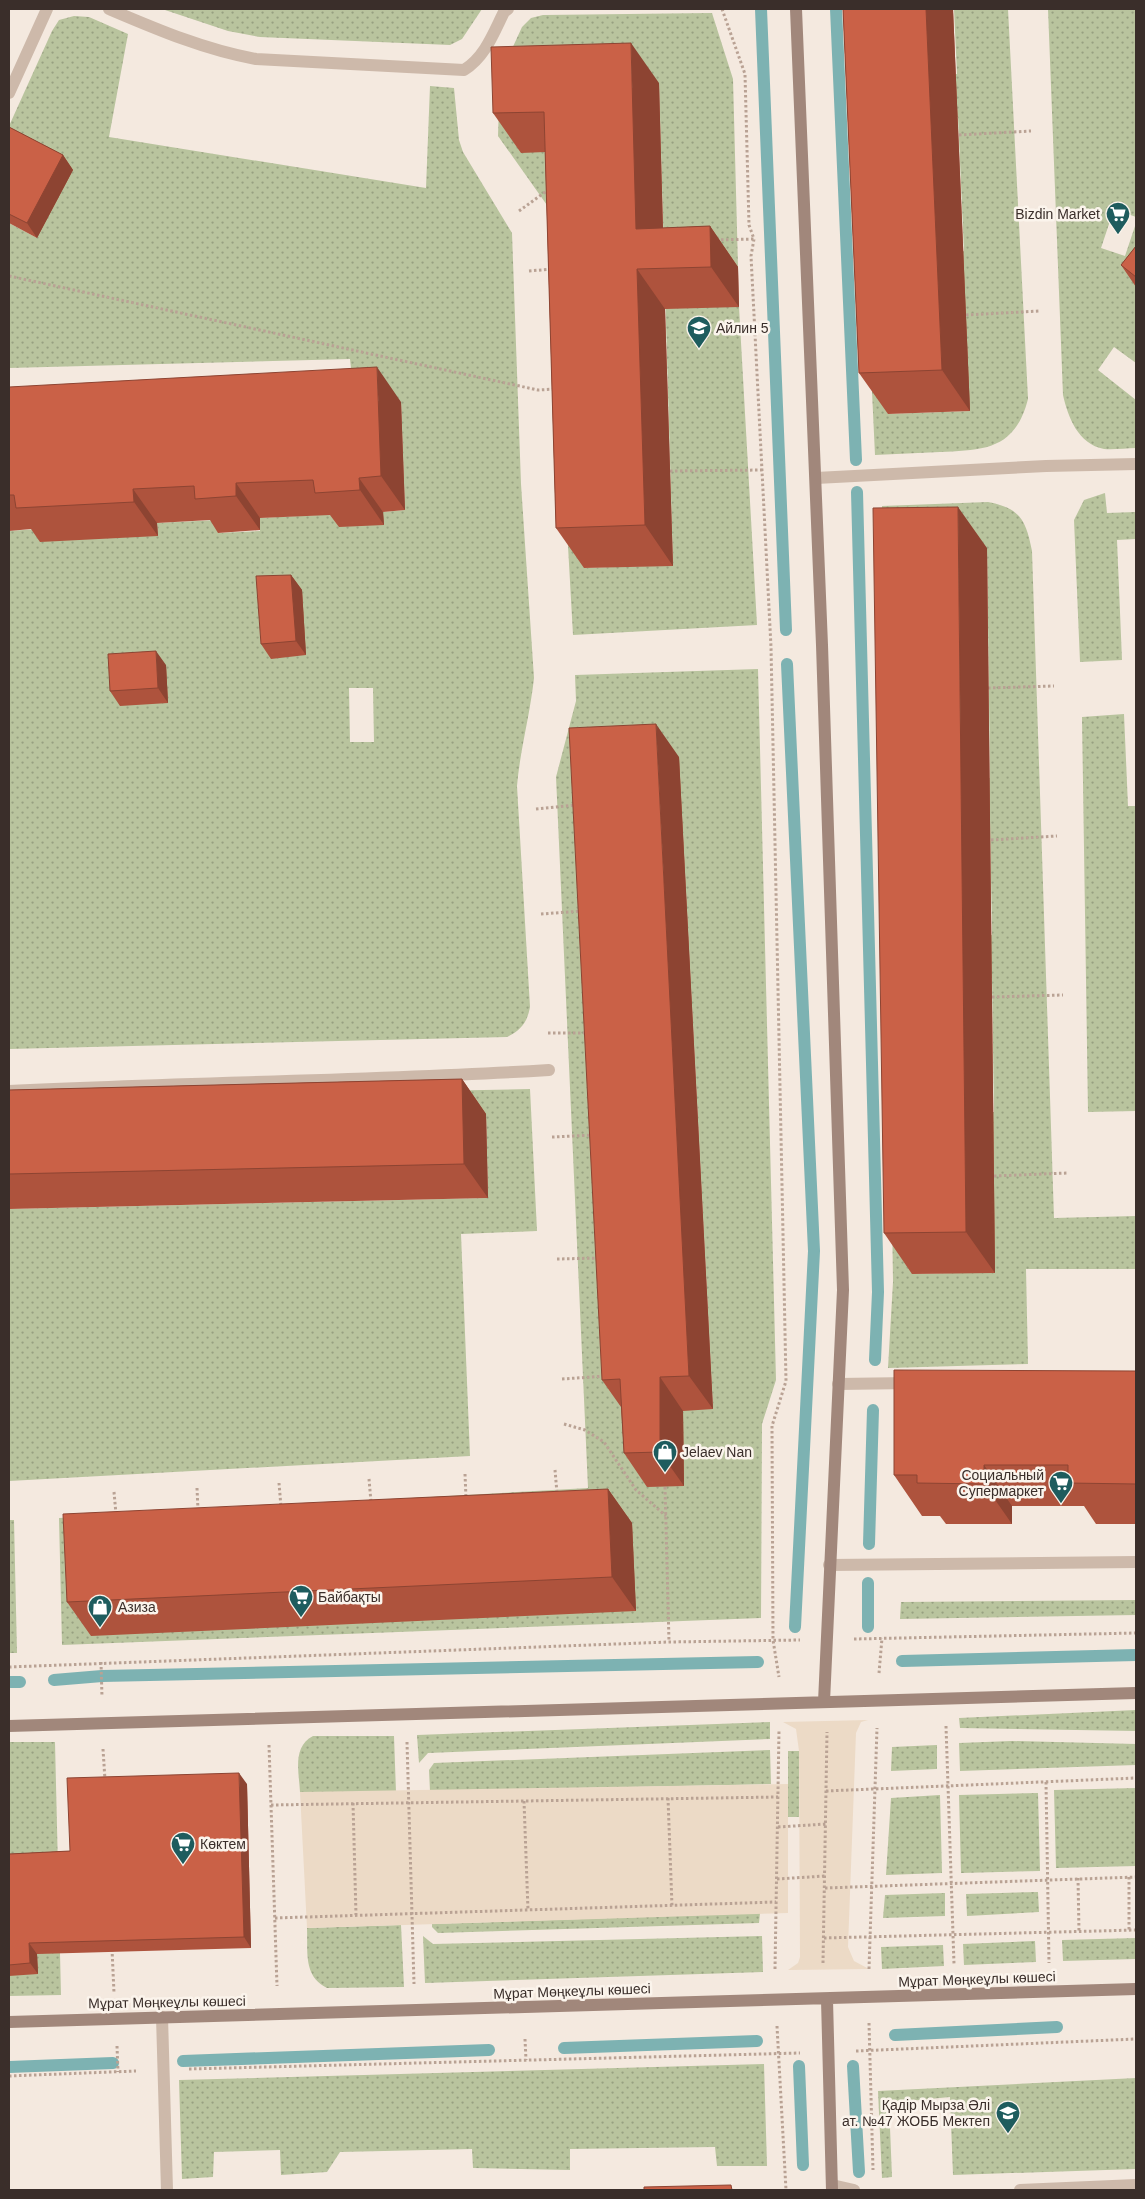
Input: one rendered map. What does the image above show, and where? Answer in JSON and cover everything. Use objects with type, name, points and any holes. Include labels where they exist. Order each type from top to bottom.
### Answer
[{"type":"main road","points":[[796,9],[816,478],[843,1290],[824,1702]]},
{"type":"main road","points":[[9,1726],[1136,1693]]},
{"type":"main road","name":"Мұрат Мөңкеұлы көшесі","points":[[9,2022],[827,2000],[1136,1989]]},
{"type":"main road","points":[[827,2000],[826,2053],[832,2188]]},
{"type":"lane","points":[[9,92],[47,9]]},
{"type":"lane","points":[[108,9],[198,44],[230,54],[256,59],[464,70],[474,64],[485,51],[504,12],[508,9]]},
{"type":"lane","points":[[816,478],[1046,466],[1136,464]]},
{"type":"lane","points":[[9,1091],[265,1080],[446,1076],[549,1070]]},
{"type":"lane","points":[[838,1384],[928,1383]]},
{"type":"lane","points":[[829,1565],[1136,1562]]},
{"type":"lane","points":[[162,2017],[168,2190]]},
{"type":"lane","points":[[1020,2190],[1136,2185]]},
{"type":"lane","points":[[832,2188],[854,2190]]},
{"type":"path","points":[[722,9],[745,74],[749,225],[754,239],[751,256],[771,647],[786,1381],[772,1426],[773,1640],[779,1678]]},
{"type":"path","points":[[959,135],[1031,131]]},
{"type":"path","points":[[519,211],[549,188]]},
{"type":"path","points":[[709,240],[754,239]]},
{"type":"path","points":[[529,271],[557,269]]},
{"type":"path","points":[[9,276],[538,390],[562,389]]},
{"type":"path","points":[[966,315],[1039,311]]},
{"type":"path","points":[[670,471],[762,470]]},
{"type":"path","points":[[988,688],[1054,686]]},
{"type":"path","points":[[536,809],[585,804]]},
{"type":"path","points":[[990,840],[1057,836]]},
{"type":"path","points":[[541,914],[590,911]]},
{"type":"path","points":[[992,997],[1063,995]]},
{"type":"path","points":[[548,1033],[596,1033]]},
{"type":"path","points":[[552,1137],[602,1135]]},
{"type":"path","points":[[994,1176],[1068,1174]]},
{"type":"path","points":[[557,1259],[609,1258]]},
{"type":"path","points":[[562,1379],[615,1376]]},
{"type":"path","points":[[564,1424],[586,1430],[604,1442],[636,1490],[666,1516]]},
{"type":"path","points":[[555,1470],[557,1498]]},
{"type":"path","points":[[464,1474],[467,1503]]},
{"type":"path","points":[[369,1479],[371,1507]]},
{"type":"path","points":[[279,1484],[281,1512]]},
{"type":"path","points":[[665,1487],[669,1642]]},
{"type":"path","points":[[197,1488],[198,1516]]},
{"type":"path","points":[[114,1492],[117,1520]]},
{"type":"path","points":[[9,1667],[101,1662],[669,1642],[1136,1633]]},
{"type":"path","points":[[879,1673],[882,1638]]},
{"type":"path","points":[[101,1662],[102,1683]]},
{"type":"path","points":[[268,1718],[278,2014]]},
{"type":"path","points":[[946,1718],[954,1964]]},
{"type":"path","points":[[869,1969],[877,1720]]},
{"type":"path","points":[[775,1969],[779,1723]]},
{"type":"path","points":[[823,1963],[827,1732]]},
{"type":"path","points":[[407,1735],[414,1984]]},
{"type":"path","points":[[104,1748],[105,1787]]},
{"type":"path","points":[[826,1791],[1136,1778]]},
{"type":"path","points":[[1046,1782],[1049,1963]]},
{"type":"path","points":[[271,1805],[778,1796]]},
{"type":"path","points":[[668,1798],[672,1906]]},
{"type":"path","points":[[524,1801],[528,1910]]},
{"type":"path","points":[[353,1803],[356,1915]]},
{"type":"path","points":[[778,1826],[826,1824]]},
{"type":"path","points":[[777,1879],[825,1876]]},
{"type":"path","points":[[824,1888],[1136,1877]]},
{"type":"path","points":[[1078,1878],[1079,1932]]},
{"type":"path","points":[[1129,1878],[1130,1930]]},
{"type":"path","points":[[275,1918],[776,1902]]},
{"type":"path","points":[[824,1938],[1136,1930]]},
{"type":"path","points":[[112,1941],[115,2018]]},
{"type":"path","points":[[868,2020],[873,2172]]},
{"type":"path","points":[[777,2021],[786,2190]]},
{"type":"path","points":[[526,2039],[526,2060]]},
{"type":"path","points":[[870,2050],[1136,2040]]},
{"type":"path","points":[[9,2076],[165,2070],[826,2053]]},
{"type":"green space","points":[[162,9],[482,9],[462,39],[450,45],[260,37],[228,31]]},
{"type":"green space","points":[[854,9],[888,414],[970,411],[946,252],[964,251],[958,117],[941,117],[939,75],[957,74],[954,9],[1008,9],[1028,399],[1015,429],[1006,438],[984,448],[875,455]]},
{"type":"green space","points":[[1048,9],[1136,9],[1136,217],[1114,209],[1101,248],[1125,256],[1136,223],[1136,363],[1114,347],[1098,370],[1136,400],[1136,448],[1104,449],[1087,442],[1071,420],[1063,395]]},
{"type":"green space","points":[[712,13],[733,79],[738,267],[721,307],[739,307],[757,625],[573,635],[549,208],[498,136],[500,75],[522,27],[531,18],[543,15]],"holes":[[[659,83],[673,565],[584,568],[572,152]]]},
{"type":"green space","points":[[74,16],[89,17],[128,34],[109,137],[426,188],[430,86],[454,88],[459,140],[463,152],[512,233],[521,484],[534,678],[517,786],[530,1007],[523,1025],[507,1037],[9,1049],[9,531],[38,529],[158,536],[157,523],[218,520],[219,533],[260,531],[260,518],[337,514],[383,525],[383,512],[405,510],[401,402],[353,386],[350,359],[9,368],[9,223],[37,238],[9,155],[9,126],[52,31],[59,20]],"holes":[[[349,688],[373,688],[374,742],[350,742]]]},
{"type":"green space","points":[[1105,493],[1107,513],[1136,512],[1136,539],[1117,540],[1122,660],[1080,662],[1074,520],[1084,500]]},
{"type":"green space","points":[[988,502],[999,505],[1008,508],[1020,517],[1027,531],[1032,551],[1054,1218],[1136,1216],[1136,1269],[1026,1269],[1028,1364],[888,1368],[893,1282],[882,506]],"holes":[[[987,548],[990,778],[973,779],[973,819],[990,819],[992,935],[974,936],[975,978],[992,978],[994,1112],[975,1113],[995,1272],[912,1274]]]},
{"type":"green space","points":[[758,669],[776,1380],[762,1424],[761,1618],[62,1645],[59,1518],[588,1488],[556,777],[576,701],[575,675]],"holes":[[[679,757],[713,1409],[712,1409]]]},
{"type":"green space","points":[[1124,714],[1128,806],[1136,806],[1136,1111],[1088,1112],[1082,717]]},
{"type":"green space","points":[[530,1089],[537,1231],[461,1234],[470,1456],[9,1481],[9,1209],[488,1198],[486,1114],[9,1099]]},
{"type":"green space","points":[[9,1520],[14,1520],[17,1653],[9,1653]]},
{"type":"green space","points":[[1136,1600],[1136,1615],[900,1619],[901,1602]]},
{"type":"green space","points":[[1136,1710],[1136,1731],[960,1728],[959,1718]]},
{"type":"green space","points":[[770,1722],[770,1739],[428,1753],[419,1763],[417,1735]]},
{"type":"green space","points":[[313,1736],[394,1736],[396,1792],[300,1792],[299,1753],[306,1741]]},
{"type":"green space","points":[[1012,1741],[1136,1744],[1136,1765],[960,1771],[959,1743]]},
{"type":"green space","points":[[9,1742],[55,1742],[61,1995],[9,1996]]},
{"type":"green space","points":[[937,1745],[937,1769],[891,1771],[892,1747]]},
{"type":"green space","points":[[770,1750],[771,1784],[430,1791],[429,1770],[434,1763]]},
{"type":"green space","points":[[788,1751],[799,1751],[799,1817],[788,1817]]},
{"type":"green space","points":[[1136,1788],[1136,1866],[1056,1868],[1054,1790]]},
{"type":"green space","points":[[1038,1793],[1040,1871],[961,1873],[959,1795]]},
{"type":"green space","points":[[940,1795],[942,1873],[886,1875],[891,1798]]},
{"type":"green space","points":[[1038,1892],[1039,1912],[967,1916],[966,1894]]},
{"type":"green space","points":[[945,1893],[945,1916],[883,1918],[885,1895]]},
{"type":"green space","points":[[760,1913],[759,1923],[438,1933],[432,1927],[432,1924]]},
{"type":"green space","points":[[401,1925],[404,1987],[327,1988],[319,1983],[310,1970],[307,1954],[307,1928]]},
{"type":"green space","points":[[423,1936],[433,1944],[762,1936],[763,1972],[425,1983]]},
{"type":"green space","points":[[1136,1938],[1136,1959],[1063,1961],[1062,1940]]},
{"type":"green space","points":[[1035,1941],[1036,1962],[964,1965],[963,1944]]},
{"type":"green space","points":[[943,1945],[944,1966],[882,1969],[881,1947]]},
{"type":"green space","points":[[764,2064],[767,2166],[717,2166],[715,2147],[570,2149],[570,2170],[473,2168],[472,2149],[340,2152],[327,2172],[281,2175],[280,2150],[214,2152],[213,2177],[182,2179],[179,2080]]},
{"type":"green space","name":"Қадір Мырза Әлі ат. №47 ЖОББ Мектеп","points":[[1136,2078],[1136,2169],[953,2175],[950,2097],[889,2103],[892,2177],[882,2178],[878,2091]]},
{"type":"shaded area","points":[[868,1720],[861,1722],[856,1733],[848,1947],[854,1961],[869,1969],[788,1970],[798,1963],[800,1957],[799,1751],[796,1729],[783,1722]]},
{"type":"shaded area","points":[[788,1784],[788,1913],[307,1928],[300,1792]]},
{"type":"building","points":[[843,9],[926,9],[942,370],[859,373]]},
{"type":"building","points":[[631,43],[636,229],[710,226],[711,267],[637,269],[645,525],[556,528],[544,112],[493,113],[491,47]]},
{"type":"building","points":[[9,127],[63,155],[27,223],[9,214]]},
{"type":"building","points":[[1136,246],[1136,277],[1121,265]]},
{"type":"building","points":[[377,367],[381,476],[359,478],[360,490],[315,493],[313,480],[236,483],[236,496],[195,499],[194,486],[133,489],[134,502],[16,508],[14,495],[9,495],[9,387]]},
{"type":"building","points":[[958,507],[966,1232],[884,1233],[873,508]]},
{"type":"building","points":[[291,575],[296,641],[261,644],[256,576]]},
{"type":"building","points":[[156,651],[158,688],[110,691],[108,654]]},
{"type":"building","points":[[656,724],[689,1376],[660,1377],[660,1452],[624,1453],[620,1379],[602,1380],[569,728]]},
{"type":"building","points":[[462,1079],[464,1164],[9,1174],[9,1090]]},
{"type":"building","points":[[894,1370],[1136,1371],[1136,1484],[1068,1483],[1068,1465],[984,1465],[984,1484],[917,1483],[917,1475],[894,1475]]},
{"type":"building","points":[[608,1489],[612,1577],[67,1602],[63,1514]]},
{"type":"building","points":[[239,1773],[244,1937],[29,1943],[30,1963],[9,1965],[9,1854],[70,1851],[67,1778]]},
{"type":"building","points":[[731,2185],[732,2190],[644,2190],[644,2187]]},
{"type":"waterway","points":[[761,9],[786,630]]},
{"type":"waterway","points":[[836,9],[856,460]]},
{"type":"waterway","points":[[857,492],[878,1292],[875,1360]]},
{"type":"waterway","points":[[787,664],[814,1251],[795,1627]]},
{"type":"waterway","points":[[869,1544],[873,1410]]},
{"type":"waterway","points":[[868,1583],[868,1627]]},
{"type":"waterway","points":[[902,1661],[1136,1655]]},
{"type":"waterway","points":[[54,1680],[102,1676],[758,1662]]},
{"type":"waterway","points":[[9,1682],[20,1682]]},
{"type":"waterway","points":[[895,2035],[1057,2027]]},
{"type":"waterway","points":[[564,2048],[757,2041]]},
{"type":"waterway","points":[[183,2061],[489,2050]]},
{"type":"waterway","points":[[9,2067],[113,2063]]},
{"type":"waterway","points":[[799,2066],[803,2165]]},
{"type":"waterway","points":[[853,2066],[859,2172]]},
{"type":"place","name":"Bizdin Market","points":[[1118,235]]},
{"type":"place","name":"Айлин 5","points":[[699,349]]},
{"type":"place","name":"Jelaev Nan","points":[[665,1473]]},
{"type":"place","name":"Социальный Супермаркет","points":[[1061,1504]]},
{"type":"place","name":"Байбақты","points":[[301,1618]]},
{"type":"place","name":"Азиза","points":[[100,1628]]},
{"type":"place","name":"Көктем","points":[[183,1865]]},
{"type":"place","name":"Қадір Мырза Әлі ат. №47 ЖОББ Мектеп","points":[[1008,2134]]}]
